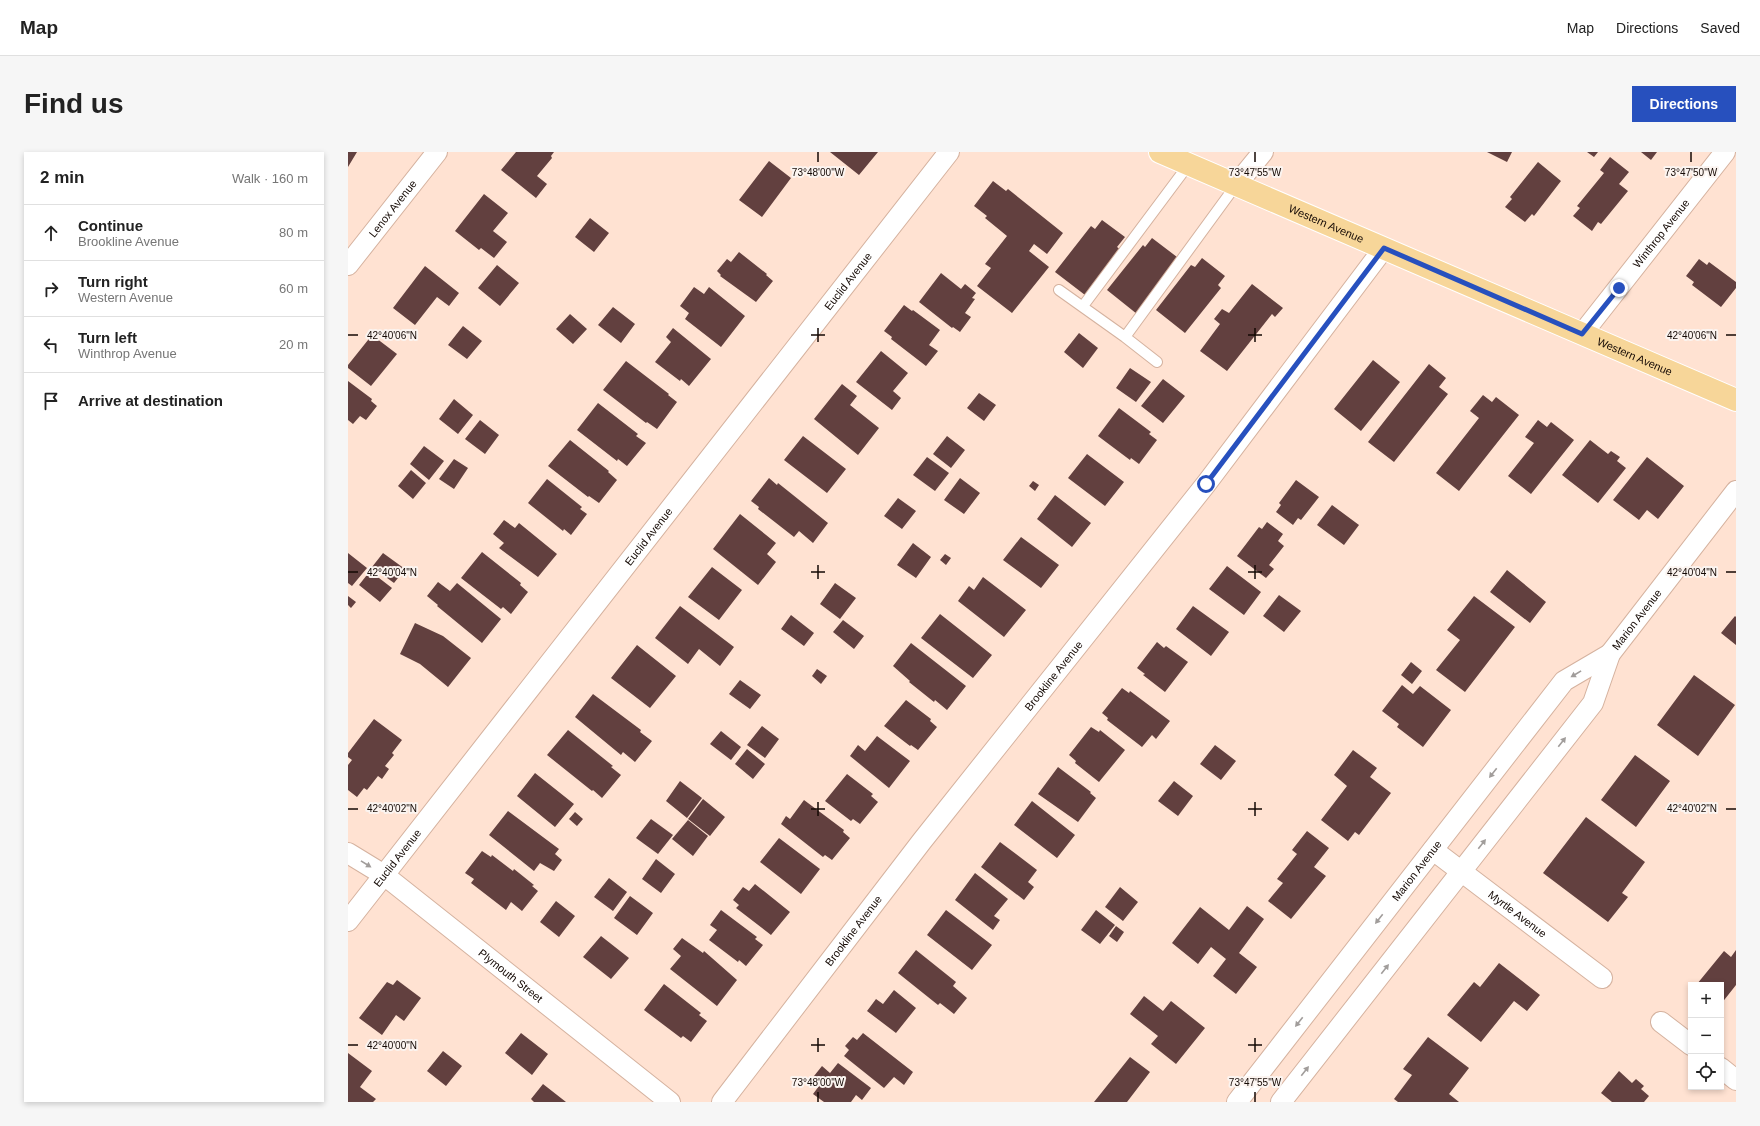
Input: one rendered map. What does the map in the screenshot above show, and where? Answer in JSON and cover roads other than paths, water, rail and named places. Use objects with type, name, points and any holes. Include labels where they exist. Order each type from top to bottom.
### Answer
[{"type":"main road","name":"Western Avenue","points":[[1160,152],[1736,400]]},
{"type":"street","name":"Lenox Avenue","points":[[348,265],[437,152]]},
{"type":"street","name":"Euclid Avenue","points":[[348,921],[949,152]]},
{"type":"street","points":[[1236,185],[1263,152]]},
{"type":"street","name":"Winthrop Avenue","points":[[1582,334],[1725,152]]},
{"type":"street","name":"Brookline Avenue","points":[[722,1102],[927,835],[1206,484],[1384,248]]},
{"type":"street","name":"Marion Avenue","points":[[1281,1102],[1593,703],[1610,654],[1736,491]]},
{"type":"street","name":"Marion Avenue","points":[[1236,1102],[1564,681],[1610,654]]},
{"type":"street","name":"Myrtle Avenue","points":[[1433,850],[1602,978]]},
{"type":"street","name":"Plymouth Street","points":[[348,853],[384,875],[670,1102]]},
{"type":"street","points":[[1661,1022],[1688,1043]]},
{"type":"street","points":[[1724,1070],[1736,1080]]},
{"type":"lane","points":[[1083,306],[1189,164]]},
{"type":"lane","points":[[1124,337],[1236,185]]},
{"type":"lane","points":[[1059,290],[1083,306],[1157,362]]}]
